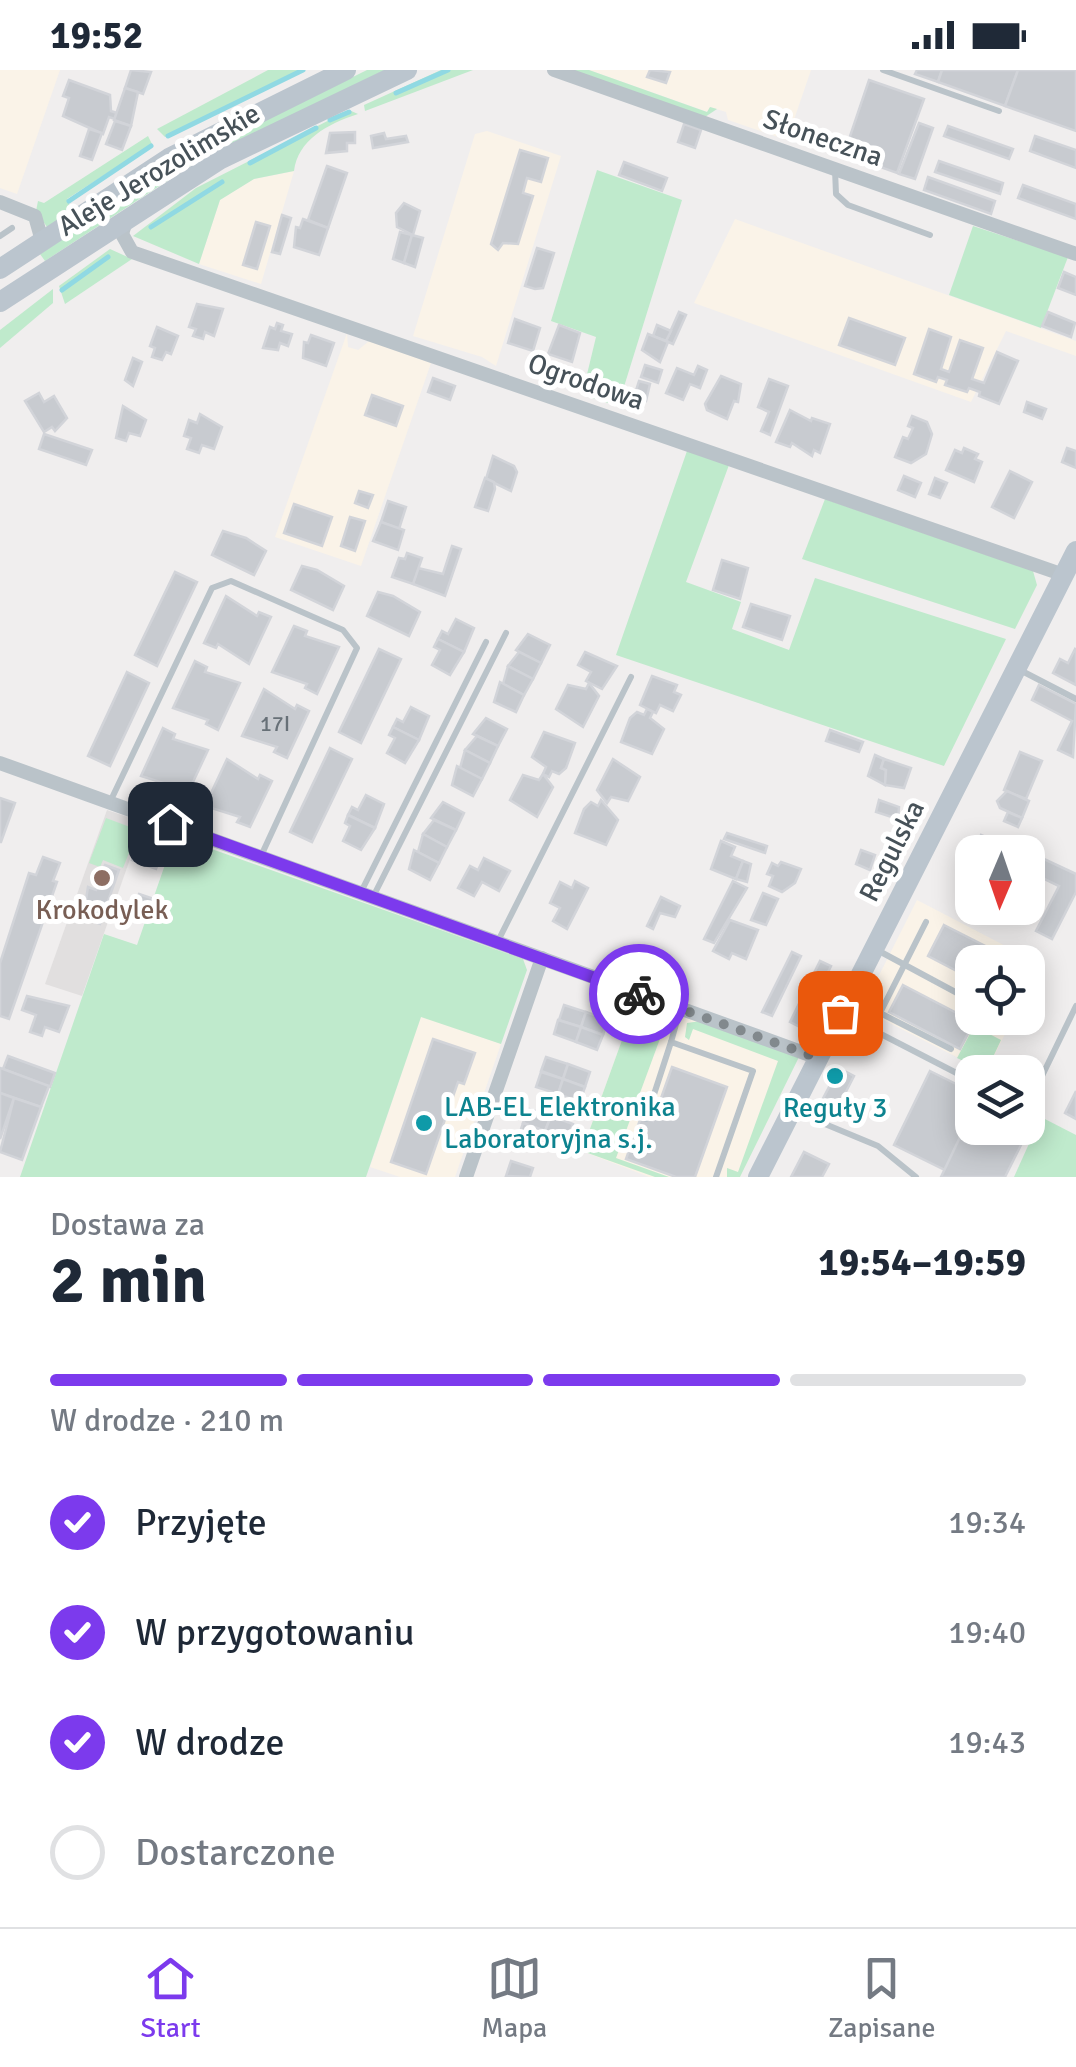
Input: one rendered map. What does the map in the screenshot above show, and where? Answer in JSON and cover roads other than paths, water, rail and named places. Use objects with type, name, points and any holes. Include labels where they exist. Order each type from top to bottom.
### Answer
[{"type":"main road","name":"Aleje Jerozolimskie","points":[[0,269],[210,135],[346,70]]},
{"type":"main road","name":"Aleje Jerozolimskie","points":[[0,302],[130,214],[219,160],[406,70]]},
{"type":"main road","name":"Regulska","points":[[758,1177],[1076,550]]},
{"type":"street","name":"Słoneczna","points":[[554,70],[1076,254]]},
{"type":"street","points":[[0,202],[35,216],[42,242]]},
{"type":"street","name":"Ogrodowa","points":[[130,214],[122,228],[124,242],[132,252],[1064,575]]},
{"type":"street","points":[[0,763],[818,1058]]},
{"type":"street","points":[[466,1177],[542,958]]},
{"type":"lane","points":[[883,70],[905,74],[998,111]]},
{"type":"lane","points":[[836,169],[836,194],[848,205],[930,236]]},
{"type":"lane","points":[[0,236],[12,228]]},
{"type":"lane","points":[[110,803],[212,588],[230,581],[343,630],[356,648],[261,856]]},
{"type":"lane","points":[[367,894],[506,633]]},
{"type":"lane","points":[[367,894],[486,642]]},
{"type":"lane","points":[[1016,668],[1076,699]]},
{"type":"lane","points":[[498,942],[632,677]]},
{"type":"lane","points":[[926,922],[880,1013],[950,1049]]},
{"type":"lane","points":[[874,948],[955,991]]},
{"type":"lane","points":[[596,1004],[604,981]]},
{"type":"lane","points":[[1045,1070],[1076,1006]]},
{"type":"lane","points":[[646,1119],[680,1008]]},
{"type":"lane","points":[[840,1013],[955,1072]]},
{"type":"lane","points":[[670,1042],[753,1071],[716,1177]]},
{"type":"lane","points":[[793,1110],[878,1146],[916,1177]]},
{"type":"waterway","points":[[168,136],[303,70]]},
{"type":"waterway","points":[[396,93],[448,70]]},
{"type":"waterway","points":[[330,120],[349,112]]},
{"type":"waterway","points":[[250,163],[316,128]]},
{"type":"waterway","points":[[69,201],[151,146]]},
{"type":"waterway","points":[[151,227],[222,182]]},
{"type":"waterway","points":[[62,290],[108,257]]},
{"type":"place","name":"Krokodylek","points":[[102,878]]},
{"type":"place","name":"Reguły 3","points":[[835,1076]]},
{"type":"place","name":"LAB-EL Elektronika Laboratoryjna s.j.","points":[[424,1123]]}]
